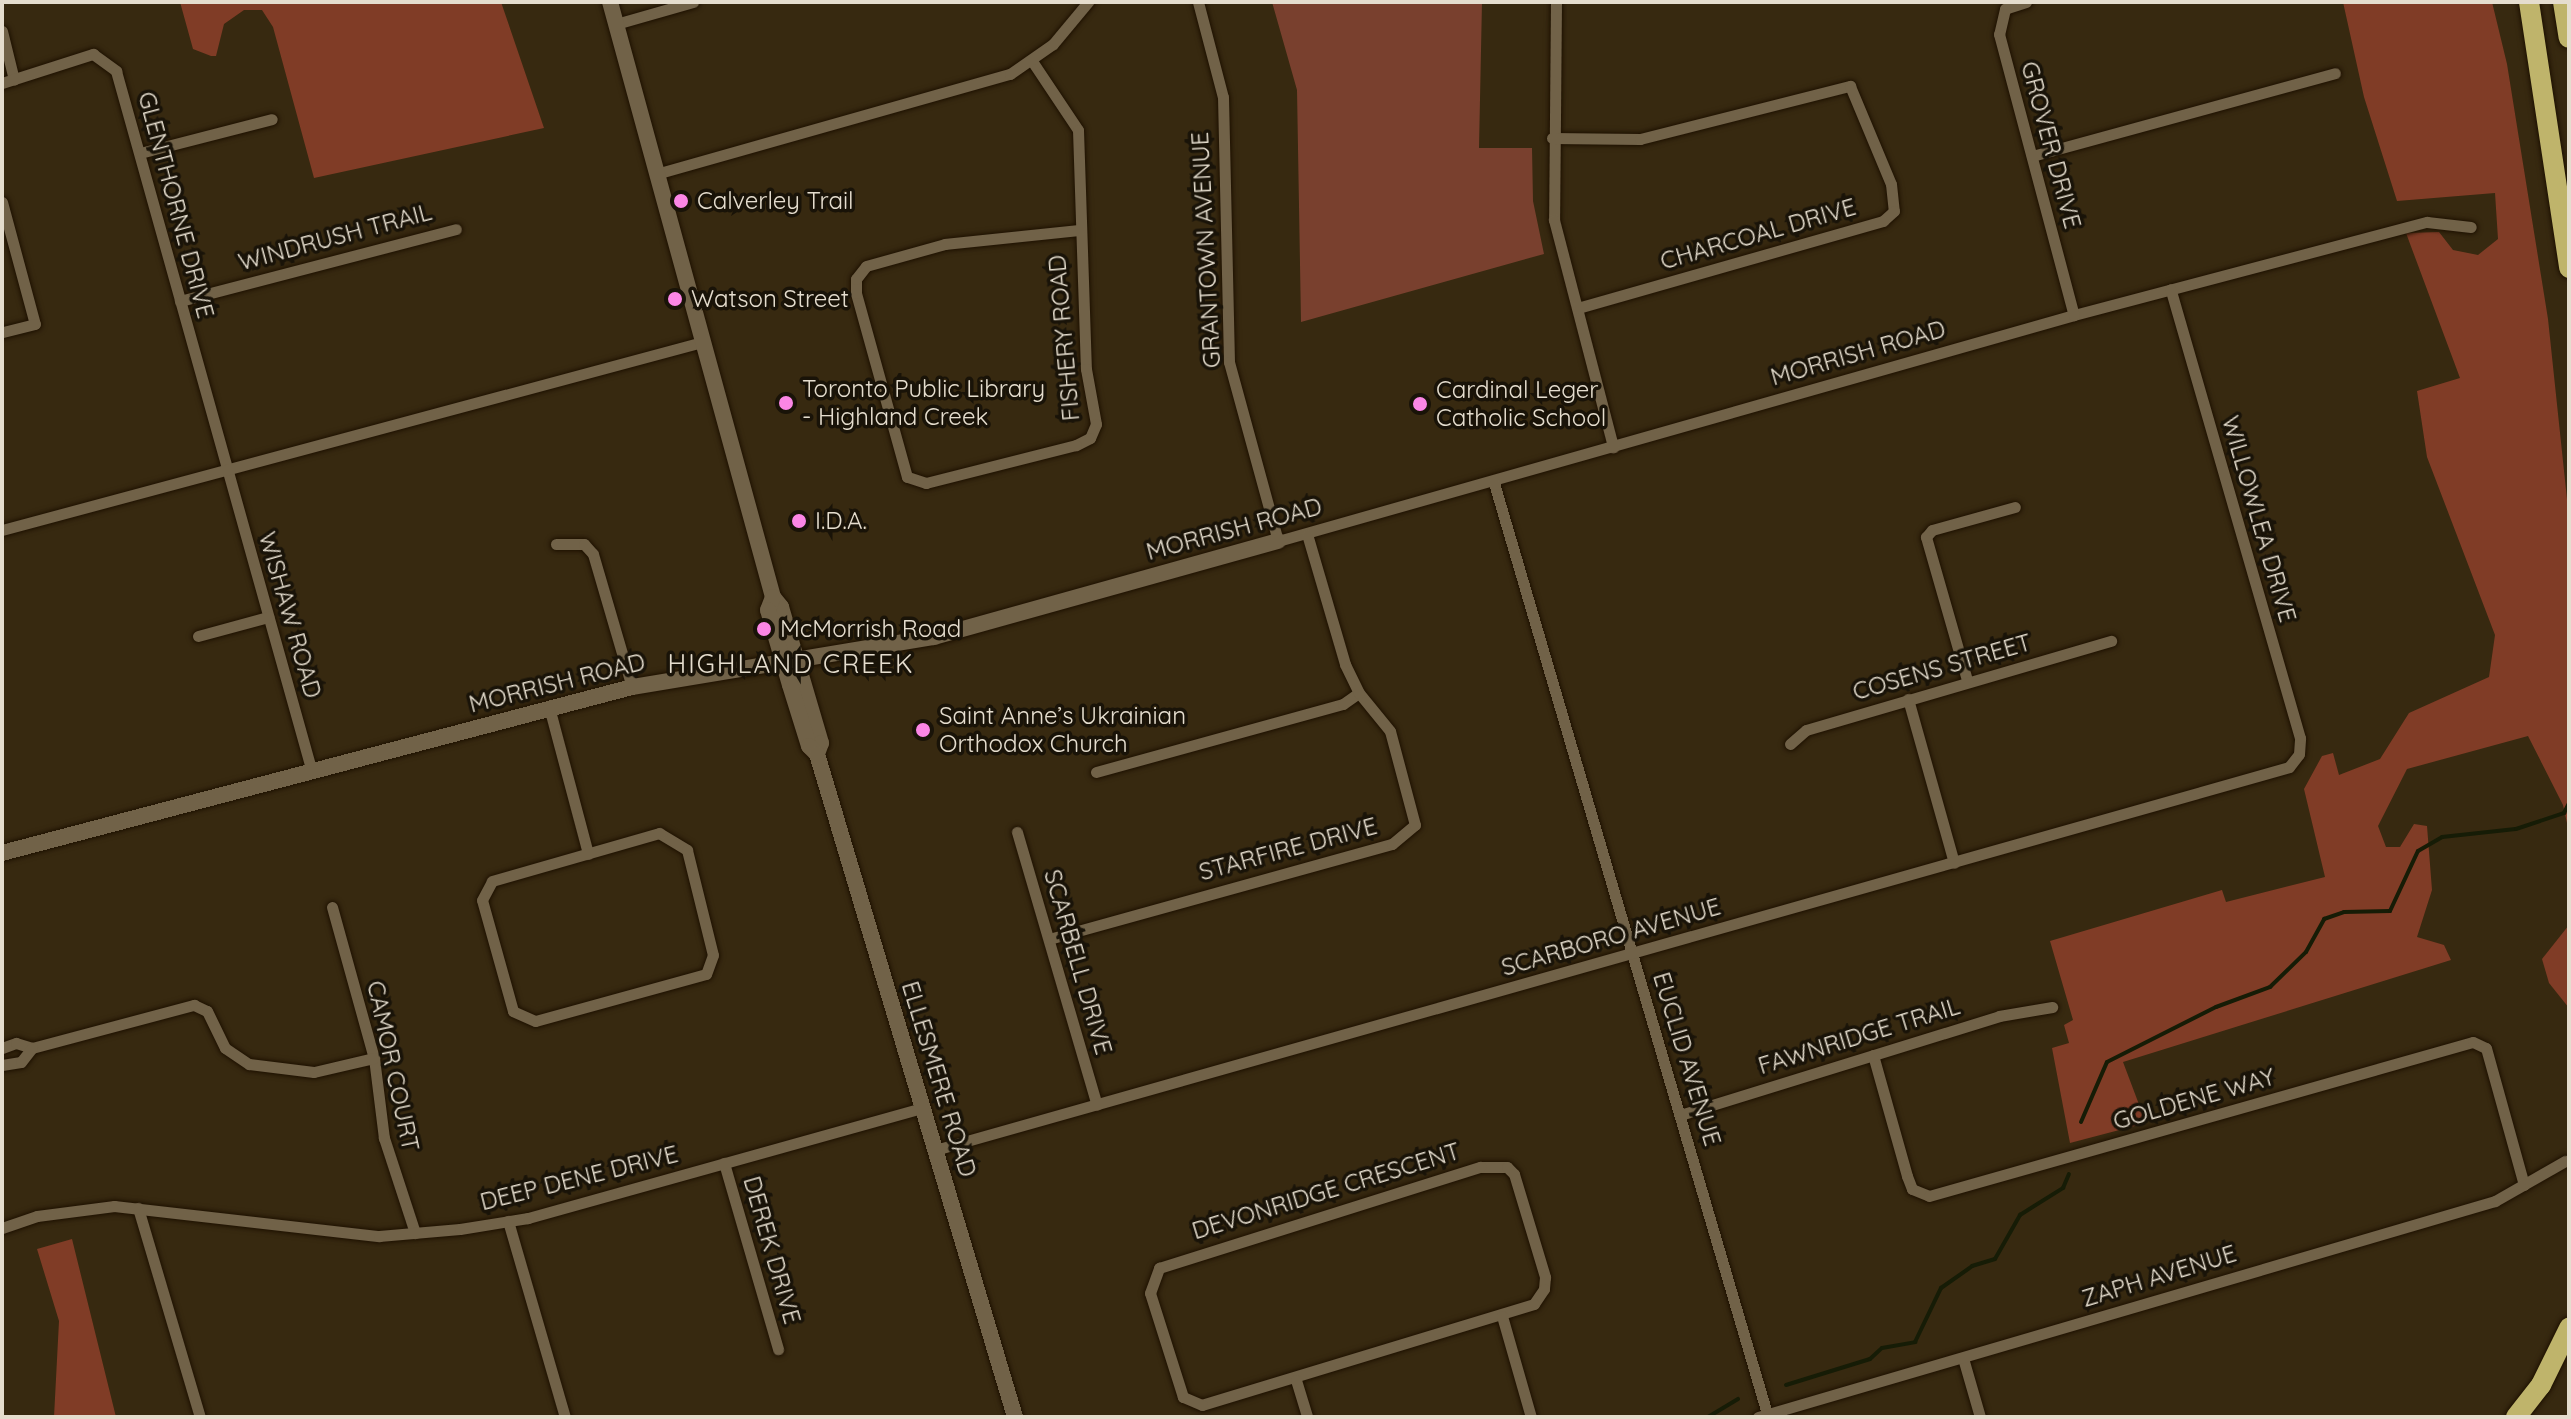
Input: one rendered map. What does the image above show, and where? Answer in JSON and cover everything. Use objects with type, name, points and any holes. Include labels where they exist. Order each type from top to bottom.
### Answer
[{"type":"highway","points":[[2529,2],[2569,268]]},
{"type":"highway","points":[[2563,2],[2569,38]]},
{"type":"highway","points":[[2516,1417],[2541,1385],[2569,1328]]},
{"type":"main road","name":"ELLESMERE ROAD","points":[[610,2],[773,597],[768,610],[790,661],[809,746],[817,754],[1015,1417]]},
{"type":"main road","name":"MORRISH ROAD","points":[[2,853],[549,707],[632,687],[934,637],[1278,541]]},
{"type":"street","points":[[616,24],[693,2]]},
{"type":"street","points":[[656,174],[976,86],[1032,61],[1088,2]]},
{"type":"street","name":"GRANTOWN AVENUE","points":[[1198,2],[1223,97],[1229,362],[1278,541]]},
{"type":"street","points":[[1556,2],[1552,138],[1554,220],[1613,447]]},
{"type":"street","name":"GROVER DRIVE","points":[[2026,2],[2005,9],[1999,34],[2074,315]]},
{"type":"street","points":[[2,31],[8,81]]},
{"type":"street","name":"GLENTHORNE DRIVE","points":[[8,81],[93,54],[116,71],[225,471]]},
{"type":"street","name":"FISHERY ROAD","points":[[1032,61],[1078,130],[1078,230],[1086,369],[1096,424],[1090,438],[926,483],[907,477],[856,293],[856,279],[866,266],[945,244],[1078,230]]},
{"type":"street","points":[[2032,156],[2335,73]]},
{"type":"street","name":"CHARCOAL DRIVE","points":[[1552,138],[1640,139],[1850,86],[1891,184],[1894,211],[1883,221],[1578,308]]},
{"type":"street","points":[[140,153],[272,119]]},
{"type":"street","points":[[2,202],[35,324],[2,332]]},
{"type":"street","name":"MORRISH ROAD","points":[[1278,541],[1494,483],[2170,289],[2427,222],[2471,227]]},
{"type":"street","name":"WINDRUSH TRAIL","points":[[180,301],[456,229]]},
{"type":"street","name":"WILLOWLEA DRIVE","points":[[2170,289],[2300,738],[2296,760]]},
{"type":"street","points":[[2,530],[702,342]]},
{"type":"street","name":"WISHAW ROAD","points":[[225,471],[312,772]]},
{"type":"street","name":"EUCLID AVENUE","points":[[1494,483],[1765,1416]]},
{"type":"street","points":[[1967,680],[1926,537],[1932,530],[2015,507]]},
{"type":"street","name":"STARFIRE DRIVE","points":[[1049,939],[1402,838],[1415,825],[1395,746],[1377,710],[1359,693],[1307,534]]},
{"type":"street","points":[[556,544],[584,544],[593,554],[632,687]]},
{"type":"street","points":[[198,636],[268,617]]},
{"type":"street","name":"COSENS STREET","points":[[1790,744],[1806,730],[1967,680],[2111,641]]},
{"type":"street","points":[[1096,772],[1343,704],[1359,693]]},
{"type":"street","points":[[1908,699],[1954,863]]},
{"type":"street","points":[[549,707],[588,854]]},
{"type":"street","name":"SCARBORO AVENUE","points":[[935,1150],[2283,770],[2296,760]]},
{"type":"street","name":"SCARBELL DRIVE","points":[[1017,832],[1097,1105]]},
{"type":"street","points":[[659,833],[684,844],[712,965],[691,981],[525,1020],[513,1011],[482,900],[492,881],[588,854],[659,833]]},
{"type":"street","name":"CAMOR COURT","points":[[332,907],[374,1058],[384,1138],[415,1233]]},
{"type":"street","points":[[2,1048],[16,1043],[32,1048],[194,1005],[207,1011],[225,1048],[249,1064],[314,1072],[374,1058]]},
{"type":"street","name":"FAWNRIDGE TRAIL","points":[[1680,1115],[1999,1016],[2052,1007]]},
{"type":"street","name":"GOLDENE WAY","points":[[1873,1055],[1912,1189],[1929,1196],[2473,1042],[2486,1048],[2524,1185]]},
{"type":"street","points":[[2,1065],[21,1062],[32,1048]]},
{"type":"street","name":"DEEP DENE DRIVE","points":[[2,1228],[81,1208],[138,1208],[379,1236],[508,1221],[923,1108]]},
{"type":"street","name":"ZAPH AVENUE","points":[[1765,1416],[2495,1201],[2565,1161]]},
{"type":"street","name":"DEREK DRIVE","points":[[724,1163],[778,1349]]},
{"type":"street","name":"DEVONRIDGE CRESCENT","points":[[1488,1165],[1507,1167],[1514,1174],[1544,1289],[1534,1304],[1296,1380],[1202,1405],[1183,1397],[1150,1293],[1159,1268],[1488,1165]]},
{"type":"street","points":[[138,1208],[200,1417]]},
{"type":"street","points":[[508,1221],[565,1417]]},
{"type":"street","points":[[1502,1316],[1531,1417]]},
{"type":"street","points":[[1963,1358],[1980,1417]]},
{"type":"street","points":[[1296,1380],[1307,1417]]},
{"type":"shaded area","points":[[180,2],[501,2],[544,128],[314,178],[273,27],[262,10],[244,10],[224,24],[216,56],[211,56],[193,49]]},
{"type":"shaded area","points":[[1272,2],[1482,2],[1479,148],[1532,148],[1533,201],[1544,254],[1301,322],[1297,90]]},
{"type":"shaded area","points":[[2343,2],[2492,2],[2507,64],[2548,319],[2569,518],[2569,832],[2563,805],[2528,736],[2407,769],[2378,826],[2386,847],[2400,847],[2414,824],[2427,826],[2432,890],[2417,937],[2444,945],[2451,960],[2123,1062],[2146,1123],[2070,1143],[2052,1048],[2069,1043],[2064,1025],[2073,1020],[2050,941],[2222,890],[2226,902],[2325,877],[2304,789],[2322,756],[2333,753],[2339,775],[2380,759],[2409,713],[2489,677],[2495,635],[2427,457],[2417,391],[2460,378],[2406,233],[2439,232],[2453,250],[2478,255],[2498,239],[2495,193],[2397,201],[2364,97]]},
{"type":"shaded area","points":[[2569,925],[2569,1008],[2549,983],[2542,959]]},
{"type":"shaded area","points":[[72,1239],[116,1417],[54,1417],[59,1321],[37,1249]]},
{"type":"waterway","points":[[2081,1122],[2107,1062],[2216,1007],[2270,987],[2306,952],[2324,919],[2344,912],[2390,911],[2418,851],[2442,837],[2516,829],[2564,813],[2569,803]]},
{"type":"waterway","points":[[1786,1385],[1870,1359],[1882,1348],[1915,1342],[1941,1288],[1972,1266],[1995,1259],[2020,1215],[2063,1188],[2069,1174]]},
{"type":"waterway","points":[[1708,1417],[1738,1399]]},
{"type":"place","name":"Calverley Trail","points":[[681,201]]},
{"type":"place","name":"Watson Street","points":[[675,299]]},
{"type":"place","name":"Toronto Public Library - Highland Creek","points":[[786,403]]},
{"type":"place","name":"Cardinal Leger Catholic School","points":[[1420,404]]},
{"type":"place","name":"I.D.A.","points":[[799,521]]},
{"type":"place","name":"McMorrish Road","points":[[764,629]]},
{"type":"place","name":"Saint Anne’s Ukrainian Orthodox Church","points":[[923,730]]},
{"type":"district","name":"HIGHLAND CREEK","points":[[791,664]]}]
